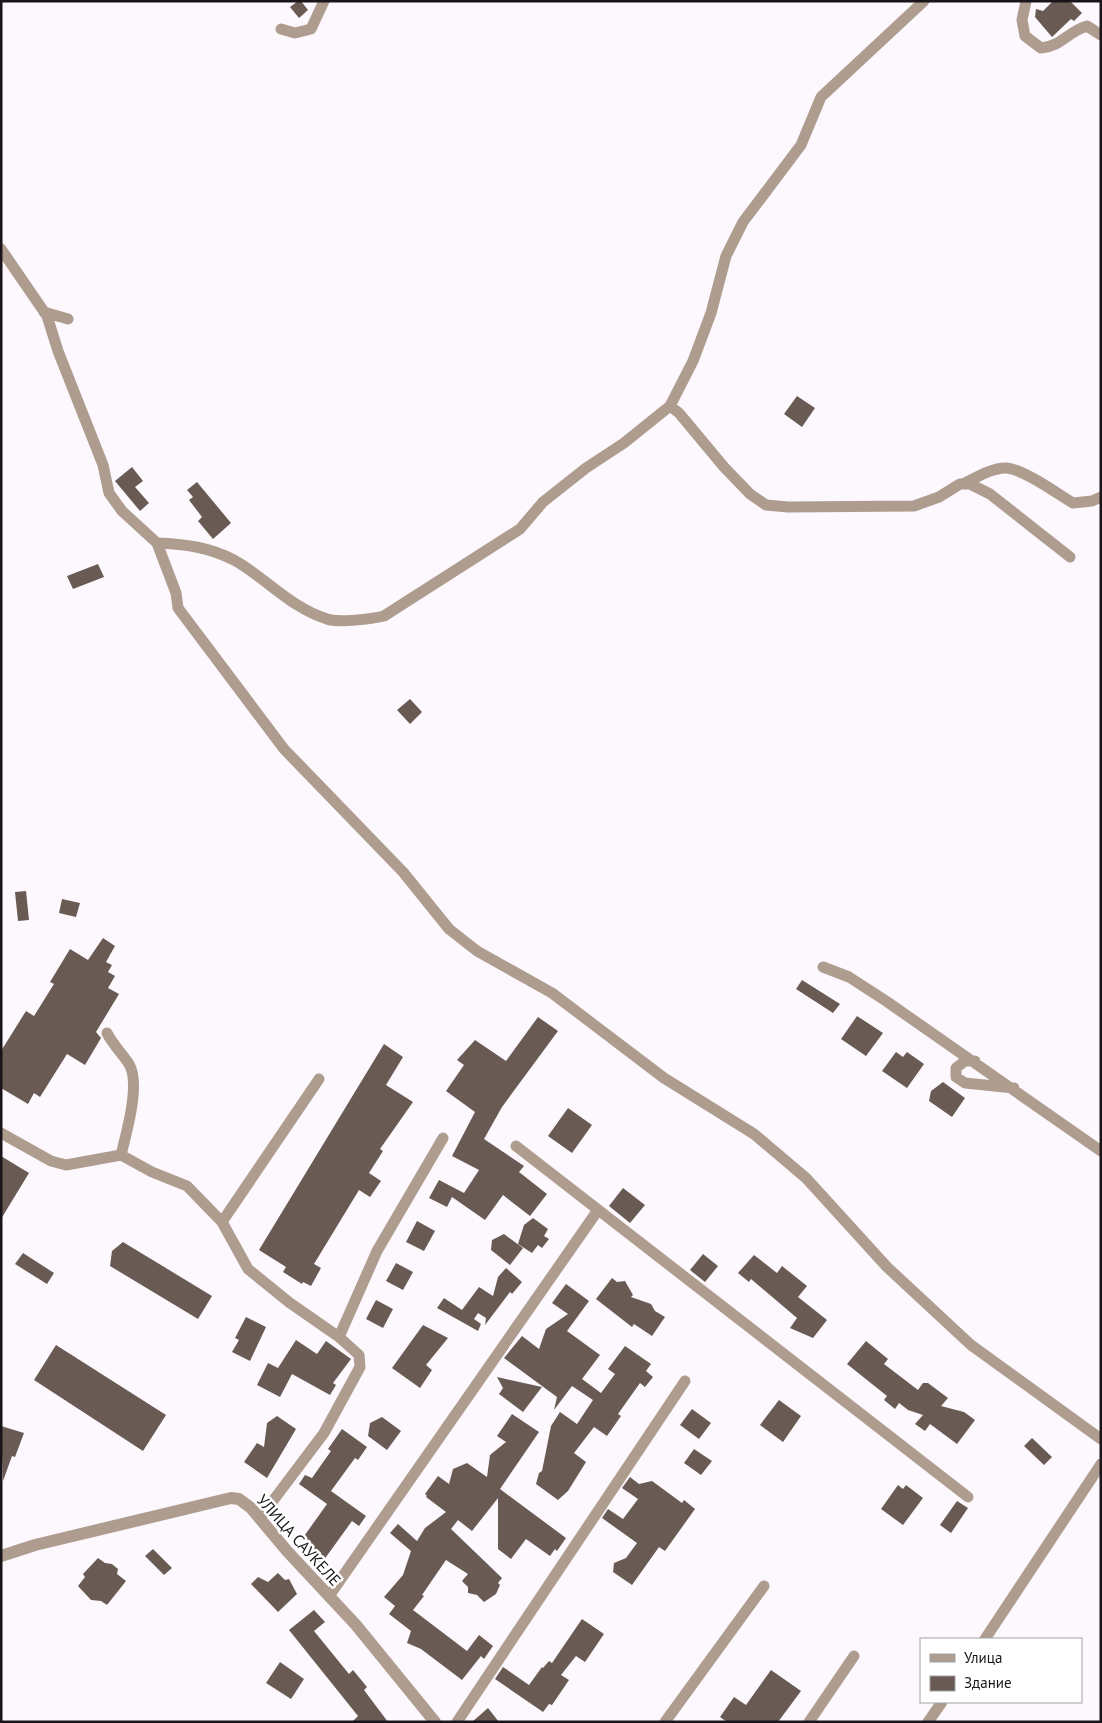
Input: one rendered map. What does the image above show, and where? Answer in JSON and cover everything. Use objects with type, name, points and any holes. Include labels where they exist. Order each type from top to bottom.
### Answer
[{"type":"street","points":[[281,29],[295,33],[311,29],[324,1]]},
{"type":"street","points":[[157,543],[193,544],[234,560],[302,608],[329,620],[368,619],[384,616],[520,529],[544,502],[586,468],[624,443],[670,406],[693,361],[708,321],[726,256],[743,222],[801,145],[821,97],[924,1]]},
{"type":"street","points":[[1026,1],[1022,20],[1025,36],[1040,48],[1054,47],[1075,30],[1087,26],[1101,35]]},
{"type":"street","points":[[1,249],[44,312],[103,465],[109,493],[122,512],[157,543],[176,593],[178,608],[284,749],[403,872],[449,928],[477,951],[552,993],[664,1078],[754,1134],[806,1178],[888,1266],[971,1345],[1101,1439]]},
{"type":"street","points":[[44,312],[68,319]]},
{"type":"street","points":[[670,406],[750,494],[766,505],[788,507],[914,506],[939,497],[984,474],[1007,468],[1039,481],[1073,503],[1092,501],[1101,497]]},
{"type":"street","points":[[963,484],[970,484],[990,494],[1070,557]]},
{"type":"street","points":[[824,967],[849,977],[975,1061],[1101,1151]]},
{"type":"street","points":[[107,1033],[114,1047],[129,1064],[132,1072],[131,1114],[121,1155]]},
{"type":"street","points":[[975,1061],[965,1061],[956,1068],[956,1077],[965,1083],[1014,1088]]},
{"type":"street","points":[[222,1222],[319,1079]]},
{"type":"street","points":[[1,1134],[37,1155],[66,1165],[121,1155],[152,1172],[187,1186],[222,1222],[248,1269],[290,1303],[339,1337],[359,1355],[360,1367],[324,1433],[260,1518]]},
{"type":"street","points":[[339,1337],[377,1251],[443,1138]]},
{"type":"street","points":[[516,1146],[968,1497]]},
{"type":"street","points":[[329,1596],[598,1210]]},
{"type":"street","points":[[457,1722],[685,1381]]},
{"type":"street","points":[[986,1638],[1101,1464]]},
{"type":"street","name":"УЛИЦА САУКЕЛЕ","points":[[1,1556],[35,1545],[231,1498],[239,1499],[260,1518],[356,1625],[435,1722]]},
{"type":"street","points":[[665,1722],[764,1586]]},
{"type":"street","points":[[809,1722],[854,1656]]},
{"type":"street","points":[[928,1722],[941,1703]]},
{"type":"building","points":[[301,1],[308,10],[299,18],[290,7]]},
{"type":"building","points":[[1053,1],[1070,1],[1082,13],[1074,21],[1071,19],[1052,37],[1035,17],[1036,9],[1043,11]]},
{"type":"building","points":[[797,396],[815,408],[802,427],[784,414]]},
{"type":"building","points":[[132,467],[143,481],[135,487],[149,503],[140,511],[115,481]]},
{"type":"building","points":[[197,482],[231,523],[213,539],[198,521],[202,517],[189,500],[193,497],[187,490]]},
{"type":"building","points":[[98,564],[104,577],[73,589],[67,576]]},
{"type":"building","points":[[410,699],[422,712],[410,724],[397,710]]},
{"type":"building","points":[[26,891],[29,920],[18,921],[15,892]]},
{"type":"building","points":[[62,899],[80,903],[76,917],[59,913]]},
{"type":"building","points":[[103,938],[115,946],[106,962],[112,965],[108,972],[115,976],[108,988],[119,994],[96,1032],[101,1038],[85,1065],[67,1054],[40,1097],[34,1093],[28,1104],[1,1088],[1,1051],[26,1011],[34,1016],[54,984],[50,982],[70,949],[88,960]]},
{"type":"building","points":[[802,980],[840,1004],[833,1013],[796,989]]},
{"type":"building","points":[[857,1016],[883,1033],[866,1056],[841,1039]]},
{"type":"building","points":[[538,1017],[558,1031],[502,1107],[484,1139],[524,1166],[519,1172],[547,1194],[530,1216],[503,1195],[485,1220],[452,1197],[447,1207],[429,1198],[439,1180],[464,1193],[479,1170],[452,1156],[475,1112],[446,1091],[464,1065],[457,1060],[475,1040],[506,1061]]},
{"type":"building","points":[[384,1044],[403,1057],[386,1085],[413,1102],[380,1149],[383,1151],[369,1173],[381,1181],[370,1197],[359,1190],[314,1264],[321,1268],[311,1286],[303,1282],[302,1284],[283,1272],[286,1267],[259,1250]]},
{"type":"building","points":[[896,1052],[903,1057],[907,1052],[924,1064],[907,1088],[882,1071]]},
{"type":"building","points":[[943,1082],[965,1098],[952,1117],[929,1101],[931,1091]]},
{"type":"building","points":[[568,1108],[592,1125],[572,1153],[548,1136]]},
{"type":"building","points":[[1,1156],[29,1173],[1,1219]]},
{"type":"building","points":[[623,1188],[645,1205],[630,1223],[609,1206]]},
{"type":"building","points":[[533,1218],[548,1229],[544,1236],[549,1239],[542,1248],[538,1245],[532,1253],[518,1244],[524,1225]]},
{"type":"building","points":[[417,1221],[435,1231],[424,1251],[406,1242]]},
{"type":"building","points":[[504,1234],[523,1248],[510,1265],[491,1250],[492,1240]]},
{"type":"building","points":[[123,1242],[212,1296],[198,1319],[110,1266],[112,1251]]},
{"type":"building","points":[[23,1253],[54,1273],[47,1284],[15,1264]]},
{"type":"building","points":[[703,1254],[718,1266],[705,1282],[690,1270]]},
{"type":"building","points":[[754,1255],[777,1273],[782,1266],[807,1286],[798,1297],[827,1320],[813,1338],[790,1328],[797,1318],[751,1279],[749,1282],[738,1273]]},
{"type":"building","points":[[396,1263],[413,1272],[403,1290],[386,1281]]},
{"type":"building","points":[[506,1268],[522,1282],[512,1294],[510,1292],[485,1325],[486,1318],[478,1313],[474,1319],[481,1324],[478,1331],[437,1308],[444,1298],[462,1310],[479,1287],[493,1296],[498,1277]]},
{"type":"building","points":[[612,1278],[617,1282],[625,1281],[633,1295],[631,1297],[651,1304],[655,1311],[665,1317],[652,1336],[634,1324],[632,1327],[596,1299]]},
{"type":"building","points":[[566,1284],[589,1301],[567,1331],[600,1355],[582,1379],[601,1393],[615,1374],[608,1369],[625,1346],[651,1364],[646,1371],[653,1377],[645,1387],[640,1383],[618,1414],[621,1416],[607,1436],[594,1427],[574,1453],[586,1462],[568,1491],[558,1500],[536,1484],[539,1473],[542,1471],[551,1426],[560,1412],[577,1424],[593,1400],[572,1386],[554,1410],[557,1397],[504,1358],[522,1336],[539,1349],[546,1329],[568,1314],[552,1303]]},
{"type":"building","points":[[376,1300],[393,1309],[383,1328],[366,1319]]},
{"type":"building","points":[[246,1317],[266,1327],[250,1361],[232,1352],[239,1340],[235,1338]]},
{"type":"building","points":[[423,1325],[448,1338],[426,1365],[432,1370],[420,1388],[392,1368]]},
{"type":"building","points":[[296,1340],[317,1354],[326,1341],[351,1359],[333,1383],[336,1385],[330,1395],[292,1374],[280,1397],[257,1385],[268,1363],[278,1368]]},
{"type":"building","points":[[866,1341],[888,1359],[884,1364],[918,1390],[923,1383],[928,1383],[948,1398],[941,1406],[964,1412],[975,1420],[957,1444],[930,1424],[925,1431],[915,1424],[923,1415],[908,1410],[899,1403],[895,1409],[884,1400],[887,1396],[847,1364]]},
{"type":"building","points":[[56,1345],[166,1415],[143,1451],[34,1380]]},
{"type":"building","points":[[497,1377],[542,1387],[523,1412],[499,1394],[503,1388]]},
{"type":"building","points":[[779,1400],[801,1416],[783,1442],[760,1425]]},
{"type":"building","points":[[692,1409],[711,1423],[699,1439],[680,1425]]},
{"type":"building","points":[[512,1414],[539,1432],[500,1489],[566,1538],[557,1551],[555,1549],[550,1556],[526,1539],[511,1559],[498,1549],[498,1498],[472,1531],[458,1520],[451,1529],[502,1578],[498,1583],[500,1585],[496,1594],[484,1602],[477,1595],[468,1593],[468,1587],[462,1581],[468,1574],[446,1560],[413,1610],[467,1651],[479,1635],[493,1646],[484,1659],[481,1656],[462,1680],[421,1649],[407,1643],[411,1631],[389,1614],[395,1606],[384,1597],[403,1575],[411,1551],[390,1533],[398,1524],[417,1541],[425,1528],[446,1512],[426,1497],[425,1494],[438,1476],[449,1484],[453,1469],[467,1463],[487,1477],[490,1455],[506,1442],[497,1436]]},
{"type":"building","points":[[277,1416],[296,1429],[267,1478],[244,1462],[257,1443],[264,1447],[267,1423]]},
{"type":"building","points":[[382,1417],[401,1431],[387,1450],[368,1436],[370,1423]]},
{"type":"building","points":[[1,1426],[24,1433],[15,1457],[12,1456],[3,1481]]},
{"type":"building","points":[[342,1429],[367,1447],[358,1460],[355,1458],[331,1491],[366,1516],[359,1526],[352,1521],[321,1564],[303,1550],[308,1543],[302,1539],[327,1504],[299,1484],[305,1475],[312,1478],[331,1451],[328,1449]]},
{"type":"building","points":[[1032,1438],[1052,1457],[1044,1465],[1024,1446]]},
{"type":"building","points":[[694,1449],[712,1461],[701,1475],[684,1463]]},
{"type":"building","points":[[630,1477],[639,1484],[652,1481],[682,1503],[684,1500],[695,1509],[665,1551],[659,1547],[632,1585],[613,1572],[614,1563],[626,1558],[637,1543],[602,1518],[608,1509],[623,1519],[638,1499],[622,1488]]},
{"type":"building","points":[[898,1485],[903,1489],[906,1485],[923,1498],[903,1525],[881,1509]]},
{"type":"building","points":[[957,1501],[968,1508],[951,1533],[940,1525]]},
{"type":"building","points":[[153,1549],[172,1568],[164,1575],[145,1556]]},
{"type":"building","points":[[98,1558],[105,1563],[112,1564],[118,1569],[117,1574],[126,1581],[107,1605],[101,1601],[91,1600],[78,1586],[85,1577],[83,1574]]},
{"type":"building","points":[[278,1573],[285,1580],[289,1579],[297,1594],[278,1612],[251,1584],[258,1577],[268,1582]]},
{"type":"building","points":[[314,1610],[325,1622],[314,1631],[349,1674],[353,1670],[367,1687],[364,1690],[388,1722],[352,1722],[358,1716],[289,1630]]},
{"type":"building","points":[[582,1619],[604,1634],[585,1662],[576,1656],[561,1675],[569,1680],[552,1705],[549,1704],[543,1712],[495,1679],[503,1667],[529,1685],[542,1667],[549,1661],[552,1663]]},
{"type":"building","points":[[280,1662],[304,1679],[291,1699],[266,1683]]},
{"type":"building","points":[[771,1670],[801,1691],[778,1722],[727,1722],[720,1717],[734,1697],[746,1705]]},
{"type":"building","points":[[488,1708],[499,1722],[472,1722]]}]
